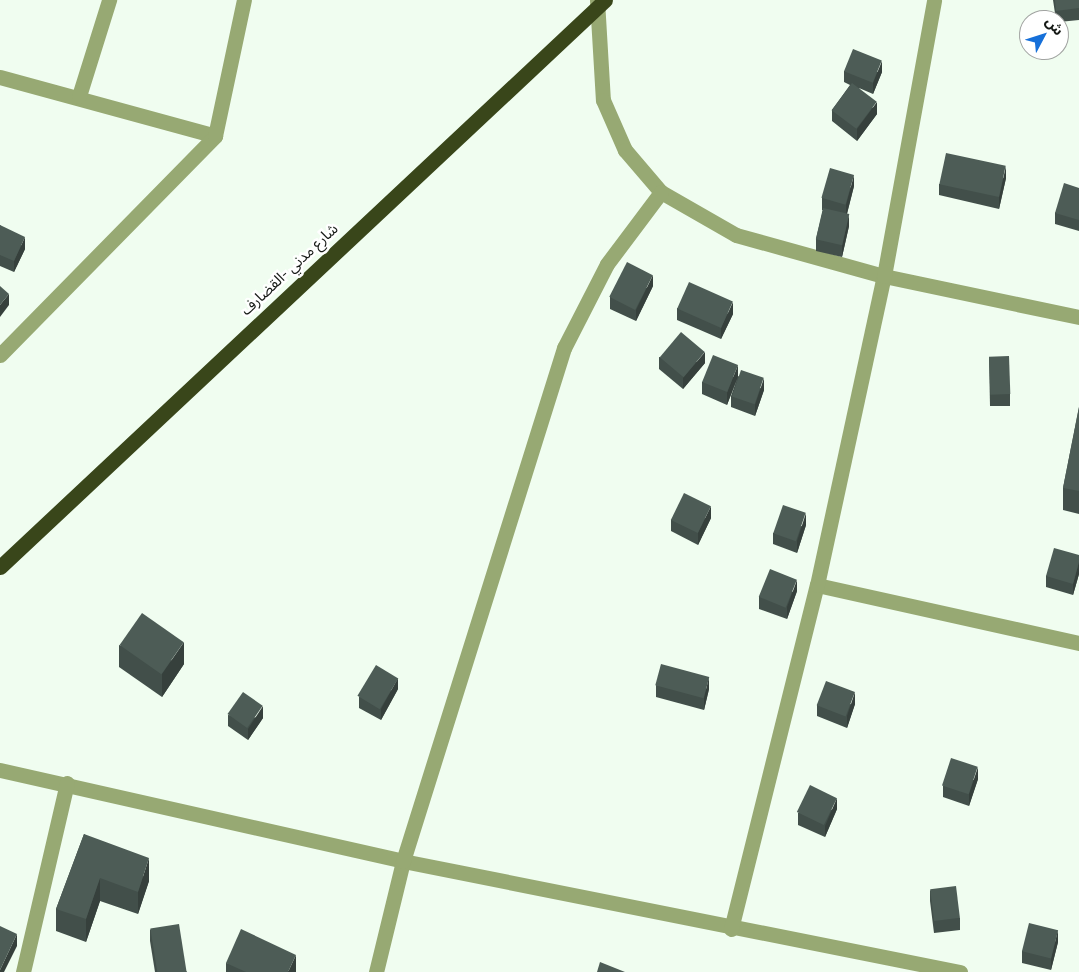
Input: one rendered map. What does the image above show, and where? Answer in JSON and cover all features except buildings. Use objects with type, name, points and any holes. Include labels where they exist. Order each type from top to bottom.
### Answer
[{"type":"highway","name":"شارع مدني -القضارف","points":[[0,567],[599,3]]},
{"type":"street","points":[[78,96],[109,0]]},
{"type":"street","points":[[0,356],[215,136],[244,0]]},
{"type":"street","points":[[732,929],[817,586],[884,276],[934,0]]},
{"type":"street","points":[[599,3],[603,100],[625,150],[661,192],[736,235],[884,276],[1079,317]]},
{"type":"street","points":[[0,77],[78,96],[215,136]]},
{"type":"street","points":[[376,972],[403,861],[564,348],[607,264],[661,192]]},
{"type":"street","points":[[817,586],[1079,643]]},
{"type":"street","points":[[0,770],[67,783],[403,861],[732,929],[960,972]]},
{"type":"street","points":[[23,972],[67,783]]}]
